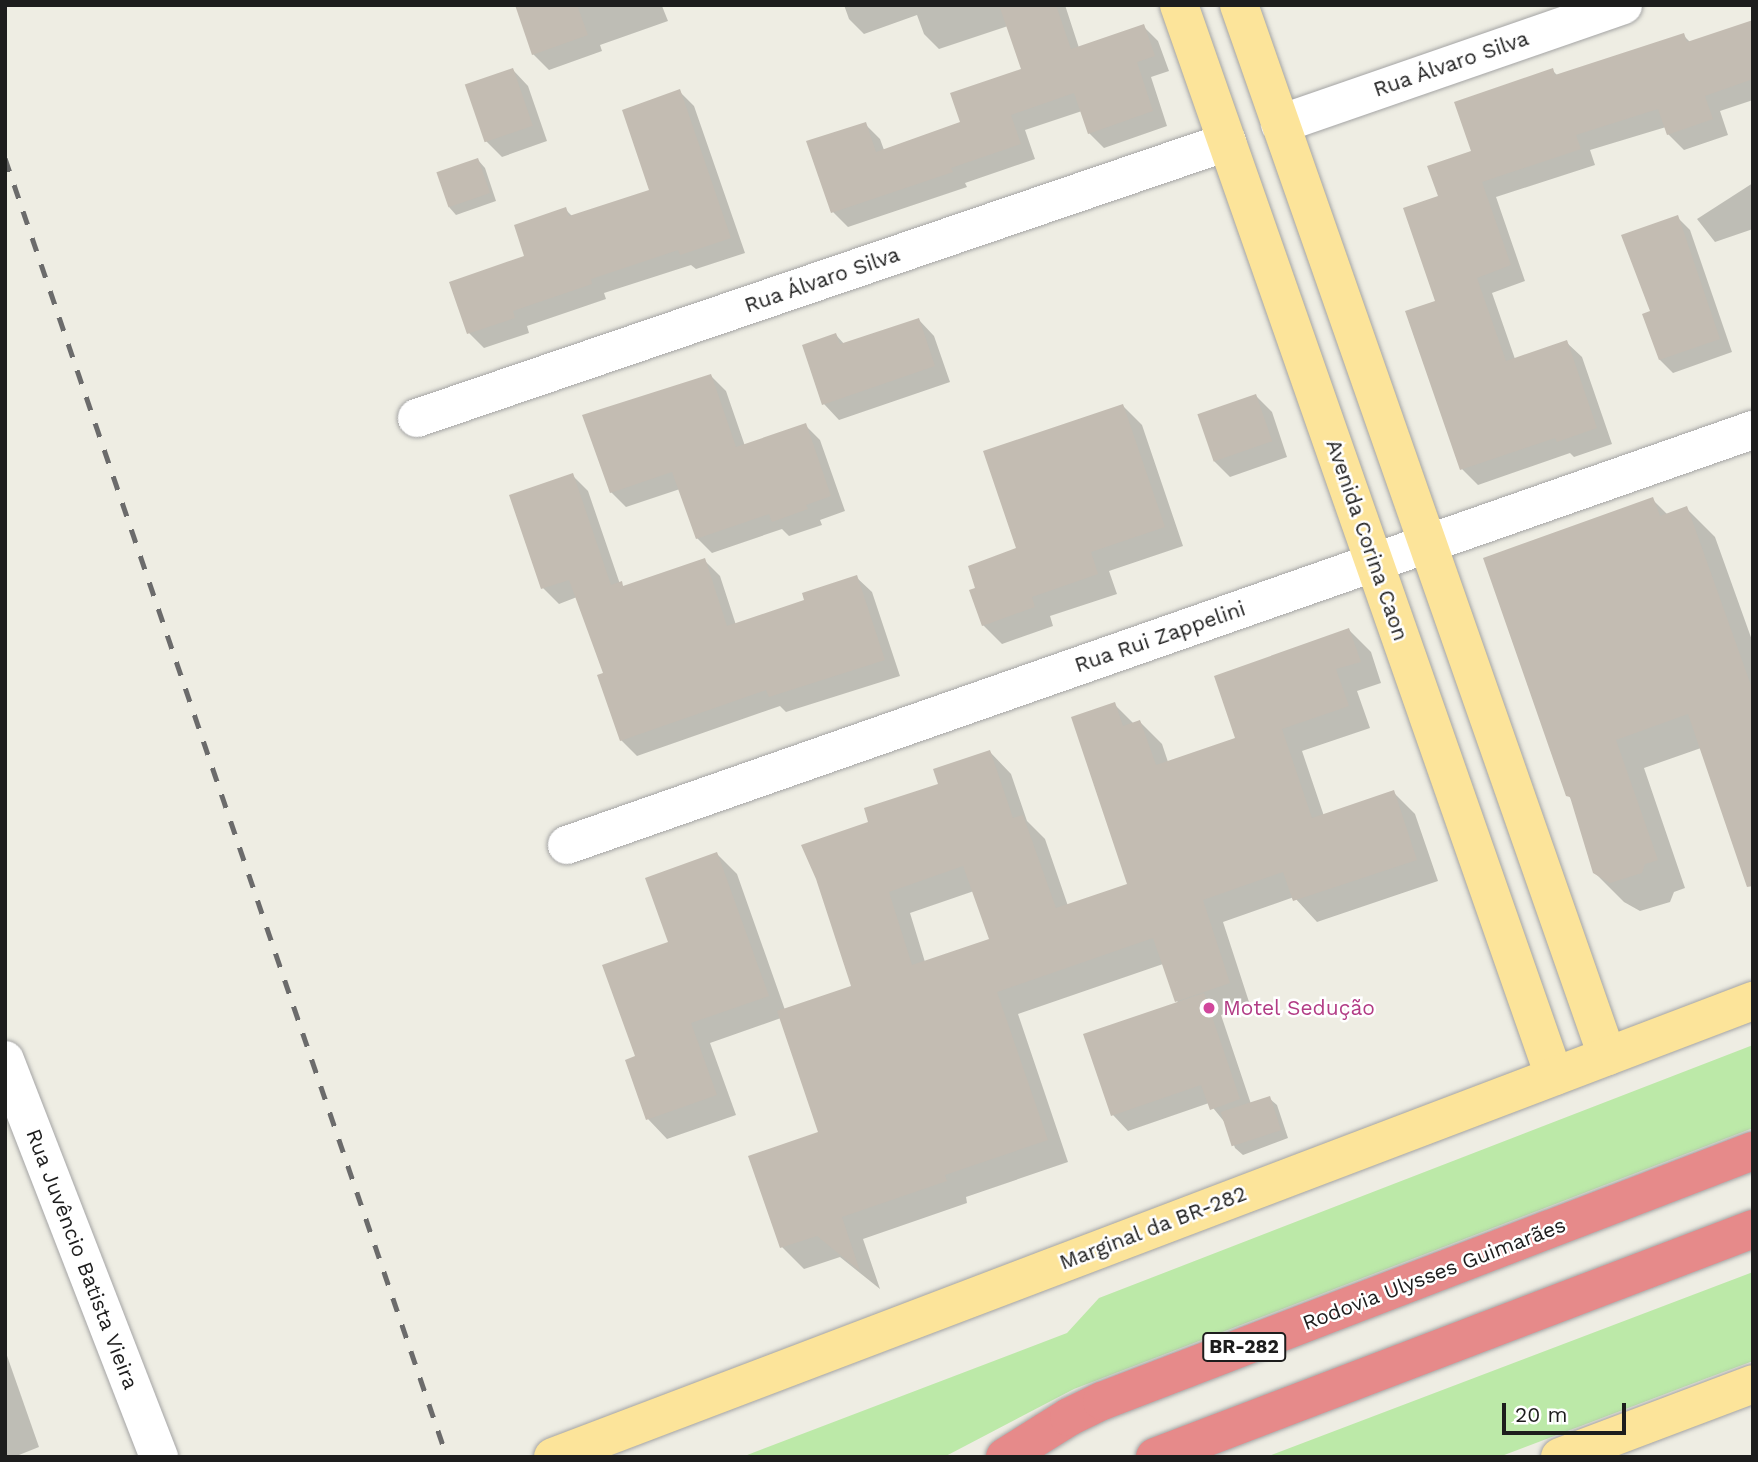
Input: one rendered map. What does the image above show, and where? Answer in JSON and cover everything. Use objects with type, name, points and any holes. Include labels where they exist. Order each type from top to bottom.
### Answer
[{"type":"highway","name":"Rodovia Ulysses Guimarães","points":[[1004,1457],[1069,1417],[1102,1402],[1753,1151]]},
{"type":"highway","points":[[1154,1457],[1753,1229]]},
{"type":"main road","name":"Avenida Corina Caon","points":[[1179,5],[1554,1076]]},
{"type":"main road","points":[[1239,5],[1607,1056]]},
{"type":"main road","name":"Marginal da BR-282","points":[[553,1457],[1753,1000]]},
{"type":"main road","points":[[1560,1457],[1753,1384]]},
{"type":"street","name":"Rua Álvaro Silva","points":[[1280,124],[1623,5]]},
{"type":"street","name":"Rua Álvaro Silva","points":[[418,418],[1227,142]]},
{"type":"street","name":"Rua Rui Zappelini","points":[[567,845],[1753,430]]},
{"type":"street","name":"Rua Juvêncio Batista Vieira","points":[[5,1060],[159,1457]]},
{"type":"green space","points":[[1753,1045],[1753,1128],[1074,1389],[944,1457],[742,1457],[1067,1333],[1099,1298]]},
{"type":"green space","points":[[1753,1272],[1753,1361],[1499,1457],[1266,1457]]},
{"type":"building","points":[[515,5],[577,5],[588,35],[532,55]]},
{"type":"building","points":[[999,5],[1056,5],[1071,49],[1144,24],[1155,56],[1137,62],[1153,111],[1088,134],[1074,93],[1011,115],[1021,144],[951,168],[953,172],[831,213],[806,141],[866,122],[876,152],[960,122],[950,93],[1021,69]]},
{"type":"building","points":[[1753,20],[1753,79],[1705,96],[1713,119],[1667,135],[1658,109],[1576,135],[1581,149],[1482,182],[1511,265],[1477,278],[1506,361],[1567,340],[1597,428],[1557,442],[1555,438],[1460,470],[1405,311],[1435,301],[1403,208],[1438,196],[1427,166],[1471,151],[1454,102],[1553,68],[1555,75],[1684,33],[1687,42]]},
{"type":"building","points":[[513,68],[533,126],[485,142],[465,85]]},
{"type":"building","points":[[680,89],[731,238],[680,255],[678,250],[591,279],[592,284],[513,311],[515,318],[467,334],[449,282],[524,256],[514,225],[566,207],[569,216],[649,190],[622,110]]},
{"type":"building","points":[[478,158],[490,193],[448,207],[436,172]]},
{"type":"building","points":[[1678,215],[1720,339],[1659,360],[1642,314],[1650,311],[1621,235]]},
{"type":"building","points":[[919,318],[935,366],[822,405],[802,345],[836,333],[840,344]]},
{"type":"building","points":[[711,374],[736,447],[806,423],[831,496],[806,505],[808,509],[772,522],[769,514],[696,539],[672,472],[610,493],[582,415]]},
{"type":"building","points":[[1256,394],[1272,441],[1214,461],[1197,414]]},
{"type":"building","points":[[1123,404],[1165,527],[1091,552],[1098,574],[1032,597],[1035,607],[982,626],[969,590],[975,588],[968,566],[1016,548],[983,451]]},
{"type":"building","points":[[573,473],[611,585],[622,581],[623,586],[705,558],[727,626],[804,600],[802,593],[857,575],[885,660],[769,697],[766,690],[620,741],[597,675],[603,673],[569,580],[541,589],[509,495]]},
{"type":"building","points":[[1653,497],[1660,516],[1687,506],[1753,691],[1753,886],[1747,887],[1688,714],[1616,740],[1658,860],[1645,864],[1642,873],[1610,883],[1593,873],[1570,797],[1566,796],[1483,558]]},
{"type":"building","points":[[1349,628],[1361,662],[1336,669],[1349,706],[1282,729],[1312,818],[1394,790],[1417,860],[1293,901],[1283,872],[1203,900],[1230,983],[1175,1002],[1153,938],[997,992],[1048,1140],[945,1175],[947,1181],[842,1217],[860,1271],[817,1236],[780,1248],[748,1156],[818,1132],[777,1011],[851,986],[816,879],[801,845],[868,822],[864,808],[938,784],[933,769],[990,750],[1013,818],[1023,815],[1056,908],[1127,884],[1071,717],[1115,702],[1123,726],[1140,720],[1156,765],[1235,738],[1214,676]],"holes":[[[963,866],[989,939],[912,965],[889,892]]]},
{"type":"building","points":[[717,852],[769,996],[691,1023],[717,1095],[646,1120],[625,1060],[635,1056],[602,965],[668,942],[645,878]]},
{"type":"building","points":[[1204,993],[1240,1099],[1210,1110],[1201,1085],[1111,1116],[1083,1034]]},
{"type":"building","points":[[1270,1096],[1281,1130],[1232,1146],[1221,1112]]},
{"type":"railway","points":[[5,158],[447,1457]]},
{"type":"place","name":"Motel Sedução","points":[[1209,1008]]}]
